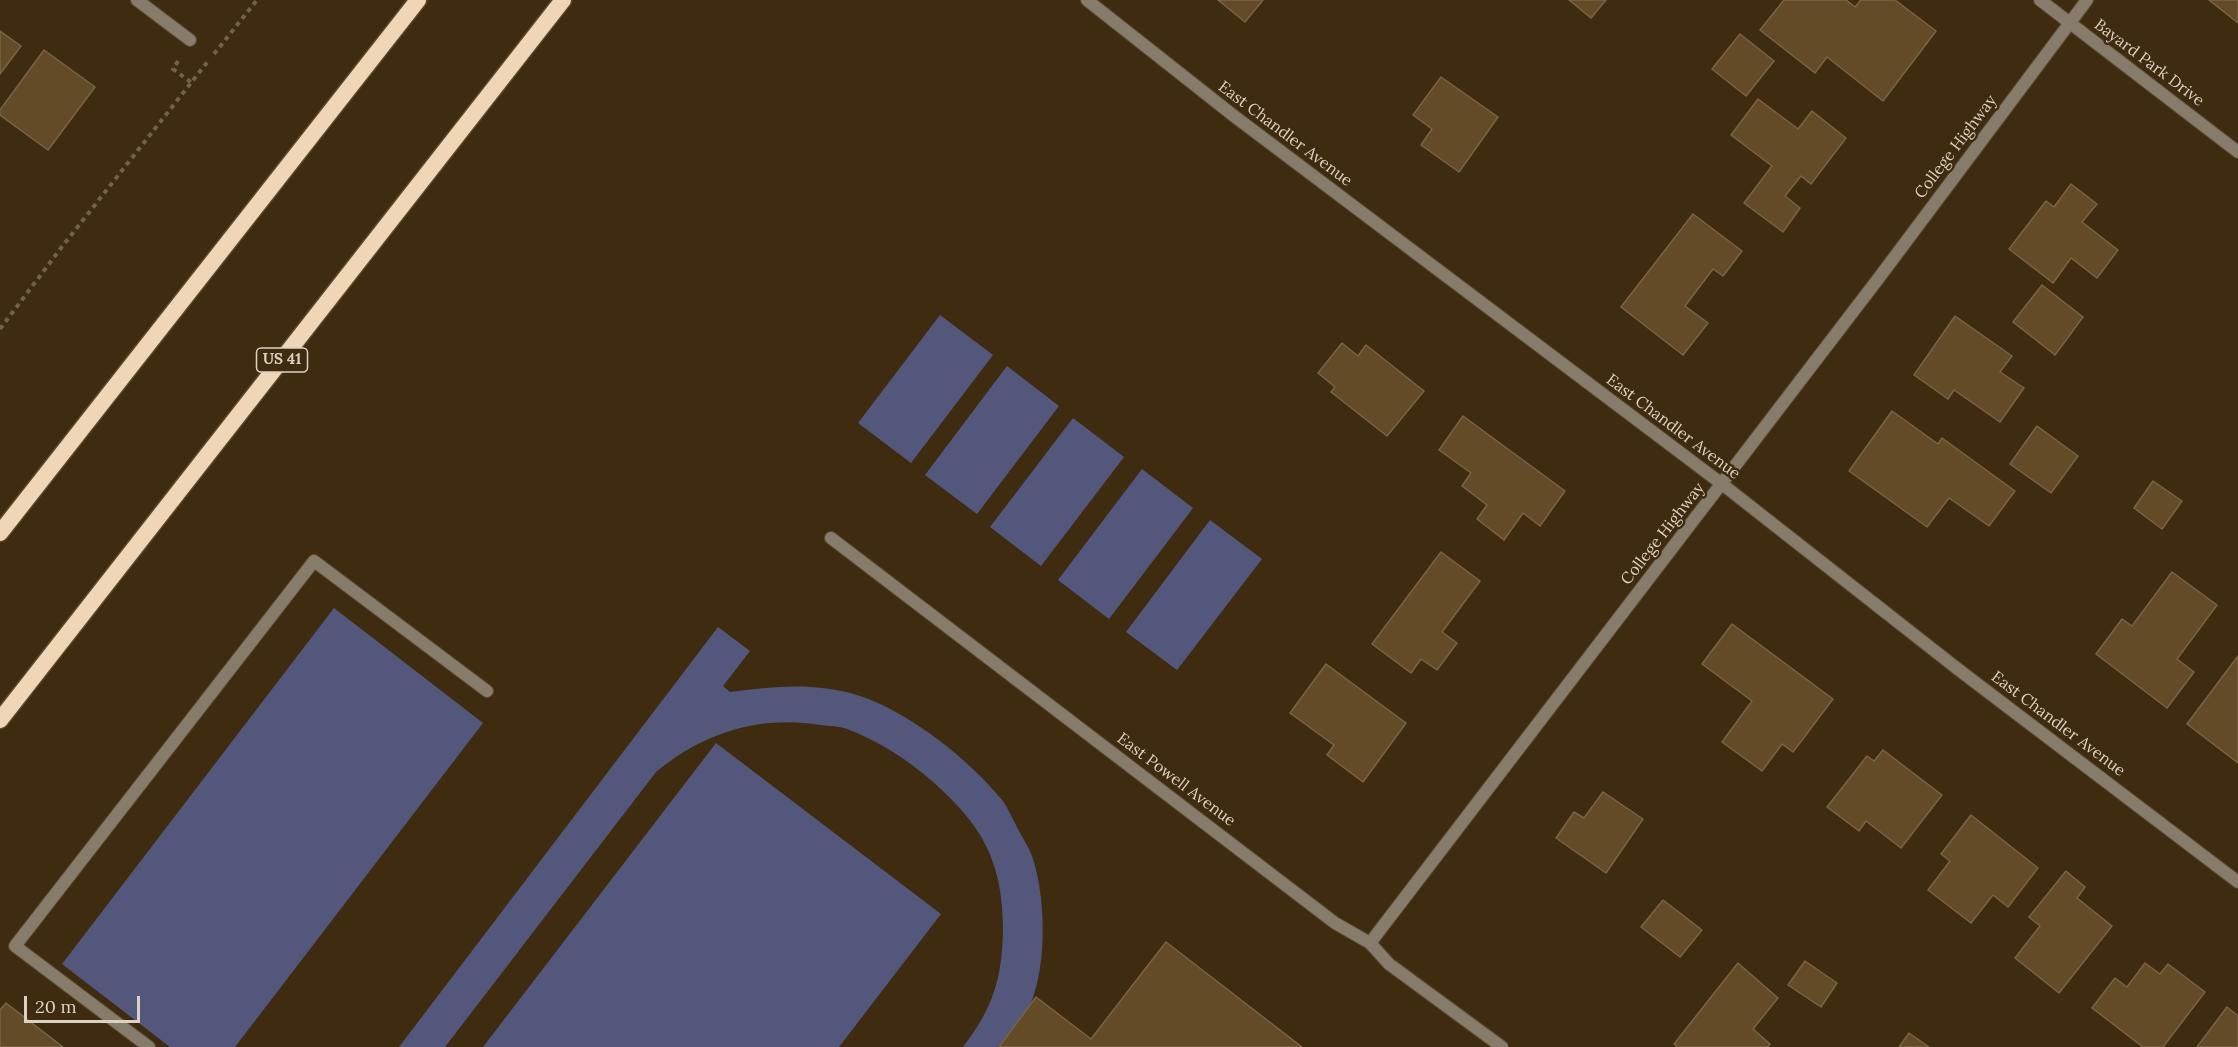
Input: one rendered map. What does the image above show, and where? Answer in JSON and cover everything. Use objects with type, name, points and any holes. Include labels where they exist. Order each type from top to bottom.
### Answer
[{"type":"highway","points":[[0,533],[418,0]]},
{"type":"highway","name":"US 41","points":[[0,720],[563,0]]},
{"type":"street","points":[[137,0],[190,40]]},
{"type":"street","name":"East Chandler Avenue","points":[[1087,0],[1234,116],[1722,484],[1959,670],[2238,882]]},
{"type":"street","name":"Bayard Park Drive","points":[[2040,0],[2238,152]]},
{"type":"street","name":"College Highway","points":[[1370,943],[1893,260],[2087,0]]},
{"type":"street","name":"East Powell Avenue","points":[[831,538],[1335,923],[1370,943],[1389,964],[1502,1047]]},
{"type":"street","points":[[149,1047],[15,946],[314,561],[486,691]]},
{"type":"path","points":[[0,329],[257,0]]},
{"type":"shaded area","points":[[940,315],[993,355],[911,463],[858,423]]},
{"type":"shaded area","points":[[1007,366],[1059,406],[977,514],[925,475]]},
{"type":"shaded area","points":[[1073,418],[1124,457],[1041,566],[990,527]]},
{"type":"shaded area","points":[[1142,469],[1193,508],[1109,619],[1058,580]]},
{"type":"shaded area","points":[[1210,520],[1262,559],[1177,670],[1126,632]]},
{"type":"shaded area","points":[[334,608],[483,723],[235,1047],[170,1047],[62,964]]},
{"type":"shaded area","points":[[718,627],[750,651],[723,686],[730,692],[795,686],[812,687],[844,692],[879,703],[918,725],[937,739],[973,769],[1002,800],[1032,856],[1037,872],[1042,910],[1040,969],[1031,1003],[1020,1020],[998,1047],[963,1047],[982,1019],[994,992],[1001,963],[1003,930],[999,884],[994,864],[976,829],[964,813],[922,773],[902,758],[869,739],[841,727],[775,723],[754,725],[712,737],[674,758],[656,772],[445,1047],[399,1047]]},
{"type":"shaded area","points":[[716,743],[941,914],[839,1047],[483,1047]]},
{"type":"building","points":[[1218,0],[1263,0],[1245,22]]},
{"type":"building","points":[[1569,0],[1606,0],[1591,18]]},
{"type":"building","points":[[1784,0],[1846,0],[1855,7],[1861,0],[1895,0],[1936,31],[1883,101],[1827,57],[1815,73],[1760,30]]},
{"type":"building","points":[[2209,0],[2238,0],[2238,23]]},
{"type":"building","points":[[0,31],[21,46],[0,74]]},
{"type":"building","points":[[1740,34],[1774,61],[1746,96],[1712,69]]},
{"type":"building","points":[[44,50],[95,87],[48,150],[0,115],[0,110]]},
{"type":"building","points":[[1441,77],[1498,117],[1459,172],[1421,145],[1432,129],[1413,115]]},
{"type":"building","points":[[1758,99],[1798,129],[1812,111],[1846,138],[1811,184],[1801,176],[1785,196],[1800,208],[1783,232],[1744,203],[1772,166],[1731,135]]},
{"type":"building","points":[[2071,184],[2097,204],[2082,222],[2118,250],[2097,278],[2071,258],[2053,283],[2009,249],[2046,201],[2054,207]]},
{"type":"building","points":[[1693,214],[1742,251],[1723,276],[1713,269],[1685,306],[1708,323],[1683,355],[1621,307]]},
{"type":"building","points":[[2042,285],[2083,317],[2055,355],[2013,322]]},
{"type":"building","points":[[1955,316],[2012,356],[2000,372],[2024,388],[2000,422],[1954,390],[1948,399],[1914,375]]},
{"type":"building","points":[[1342,343],[1358,356],[1366,345],[1424,391],[1387,436],[1331,392],[1335,387],[1318,373]]},
{"type":"building","points":[[1892,411],[1938,444],[1942,438],[2015,491],[1989,526],[1949,498],[1927,527],[1849,471]]},
{"type":"building","points":[[1463,416],[1565,491],[1540,526],[1523,513],[1504,540],[1477,519],[1487,505],[1462,486],[1471,473],[1439,450]]},
{"type":"building","points":[[2037,426],[2078,456],[2051,493],[2010,464]]},
{"type":"building","points":[[2153,481],[2182,501],[2162,529],[2134,508]]},
{"type":"building","points":[[1441,552],[1480,581],[1442,632],[1457,643],[1437,670],[1421,659],[1411,673],[1372,644]]},
{"type":"building","points":[[2172,572],[2217,605],[2177,659],[2194,672],[2167,708],[2096,654],[2122,619],[2132,626]]},
{"type":"building","points":[[1732,624],[1833,699],[1793,752],[1782,744],[1762,771],[1722,742],[1752,701],[1702,664]]},
{"type":"building","points":[[2238,656],[2238,763],[2187,724]]},
{"type":"building","points":[[1326,664],[1406,723],[1363,782],[1327,755],[1334,745],[1290,713]]},
{"type":"building","points":[[1883,750],[1942,795],[1901,848],[1866,821],[1859,831],[1827,807],[1867,756],[1874,761]]},
{"type":"building","points":[[1603,792],[1643,819],[1606,873],[1556,838],[1574,812],[1584,818]]},
{"type":"building","points":[[1971,815],[2038,868],[2008,907],[1993,895],[1971,923],[1928,890],[1950,861],[1941,854]]},
{"type":"building","points":[[2066,871],[2085,887],[2077,898],[2112,926],[2059,993],[2015,958],[2040,926],[2029,917]]},
{"type":"building","points":[[1663,900],[1702,930],[1680,957],[1641,927]]},
{"type":"building","points":[[1166,942],[1302,1047],[999,1047],[1036,997],[1091,1039]]},
{"type":"building","points":[[1805,961],[1837,983],[1821,1007],[1788,985]]},
{"type":"building","points":[[1738,963],[1778,998],[1753,1029],[1770,1044],[1768,1047],[1678,1047],[1674,1044]]},
{"type":"building","points":[[2145,963],[2160,974],[2168,964],[2205,992],[2163,1047],[2143,1047],[2092,1008],[2115,978],[2127,987]]},
{"type":"building","points":[[6,1003],[63,1047],[0,1047],[0,1010]]},
{"type":"building","points":[[2227,1007],[2238,1016],[2238,1047],[2197,1047]]},
{"type":"building","points":[[1909,1033],[1929,1047],[1899,1047]]}]
